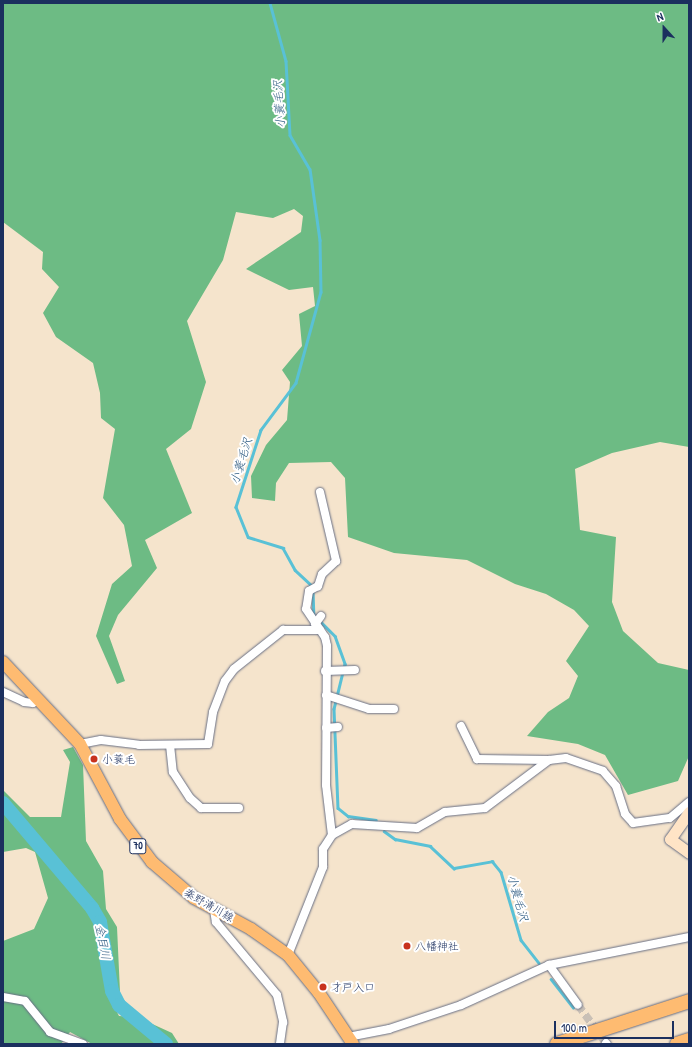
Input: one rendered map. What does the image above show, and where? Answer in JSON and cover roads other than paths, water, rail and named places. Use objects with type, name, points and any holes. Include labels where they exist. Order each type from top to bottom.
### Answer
[{"type":"highway","points":[[557,1044],[689,1001]]},
{"type":"highway","points":[[677,1044],[689,1040]]},
{"type":"main road","name":"秦野清川線","points":[[3,662],[80,744],[134,842],[178,886],[214,910],[251,929],[288,955],[320,993],[351,1041]]},
{"type":"main road","points":[[689,812],[670,839],[689,853]]},
{"type":"street","points":[[320,492],[336,561],[322,574],[318,586],[309,591],[306,609],[318,627],[327,646],[325,671],[327,696],[326,785],[332,835]]},
{"type":"street","points":[[318,627],[321,616]]},
{"type":"street","points":[[80,744],[101,740],[170,745],[208,744],[213,712],[225,681],[277,632],[318,627]]},
{"type":"street","points":[[325,671],[352,671]]},
{"type":"street","points":[[3,692],[24,702],[33,703],[38,699]]},
{"type":"street","points":[[327,696],[369,709],[394,709]]},
{"type":"street","points":[[461,726],[477,759],[549,760],[566,758],[603,771],[616,786],[625,814],[633,822],[670,818],[689,802]]},
{"type":"street","points":[[327,728],[338,727]]},
{"type":"street","points":[[170,745],[173,772],[190,798],[201,808],[213,810],[239,808]]},
{"type":"street","points":[[288,955],[323,867],[323,849],[332,835],[356,824],[422,827],[445,812],[485,808],[549,760]]},
{"type":"street","points":[[214,910],[216,922],[277,995],[283,1022],[280,1044]]},
{"type":"street","points":[[351,1041],[461,1005],[549,965],[689,936]]},
{"type":"street","points":[[549,965],[578,1005]]},
{"type":"street","points":[[3,997],[25,1000],[50,1032],[83,1044]]},
{"type":"waterway","name":"小蓑毛沢","points":[[270,3],[286,61],[290,135],[310,169],[320,240],[321,292],[296,383],[261,430],[236,507],[248,537],[283,548],[295,570],[312,586]]},
{"type":"waterway","name":"小蓑毛沢","points":[[313,591],[314,616]]},
{"type":"waterway","name":"小蓑毛沢","points":[[319,620],[335,636],[345,664],[334,709],[338,808],[348,816],[376,820]]},
{"type":"waterway","name":"金目川","points":[[3,803],[92,908],[100,922],[112,991],[119,1005],[166,1044]]},
{"type":"waterway","name":"小蓑毛沢","points":[[384,831],[395,839],[430,846],[454,868],[492,861],[501,872],[521,940],[539,963]]},
{"type":"waterway","name":"小蓑毛沢","points":[[551,979],[573,1007]]},
{"type":"tunnel","points":[[578,1005],[606,1043]]},
{"type":"place","name":"小蓑毛","points":[[94,759]]},
{"type":"place","name":"八幡神社","points":[[407,946]]},
{"type":"place","name":"才戸入口","points":[[323,987]]}]
